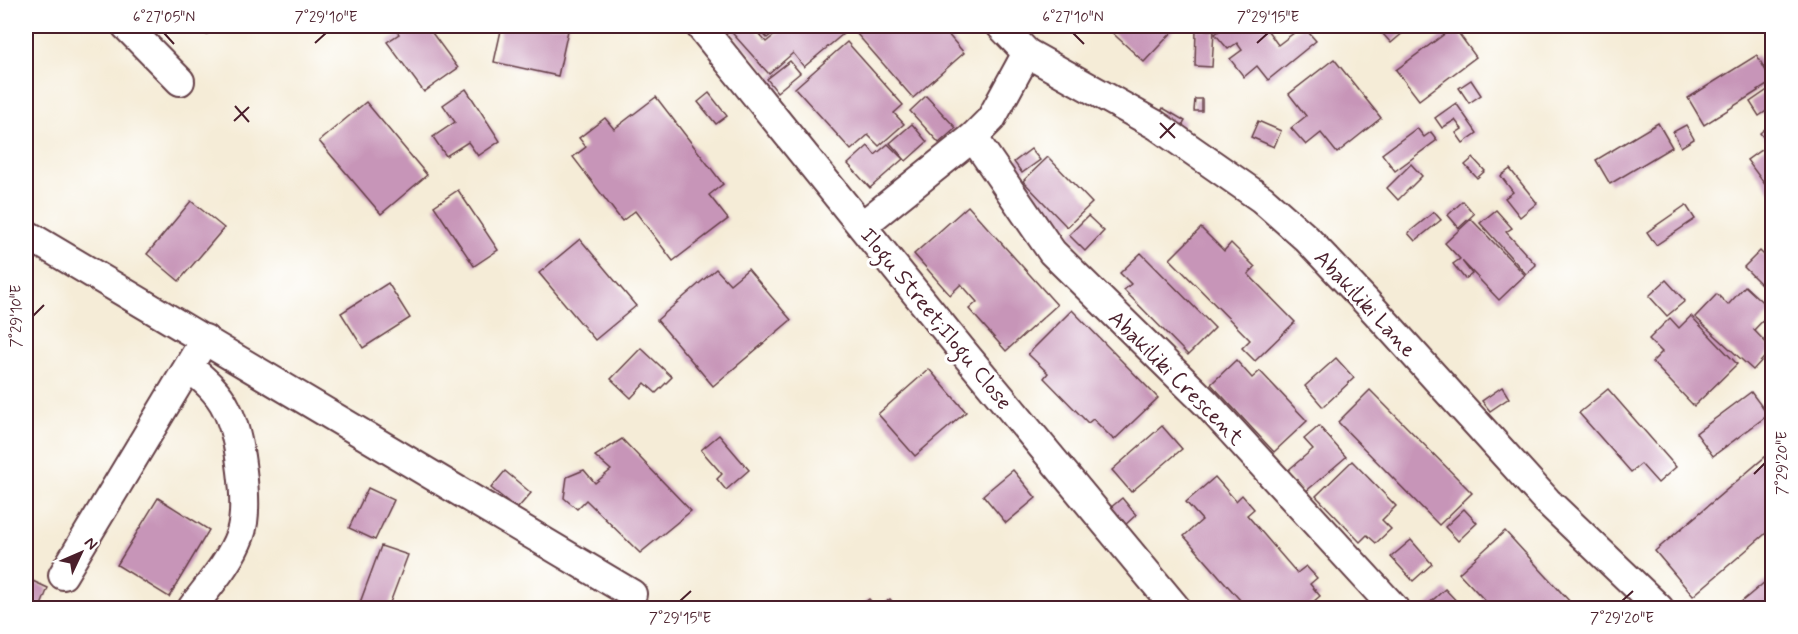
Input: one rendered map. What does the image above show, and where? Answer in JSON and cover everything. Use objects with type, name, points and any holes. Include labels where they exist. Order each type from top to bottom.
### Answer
[{"type":"street","points":[[126,26],[180,81]]},
{"type":"street","name":"Ilogu Street;Ilogu Close","points":[[700,26],[965,354],[1176,609]]},
{"type":"street","name":"Abakiliki Lane","points":[[1001,26],[1027,53],[1156,125],[1262,198],[1306,238],[1375,311],[1547,501],[1659,609]]},
{"type":"street","points":[[863,225],[973,137],[991,119],[1027,53]]},
{"type":"street","name":"Abakiliki Crescent","points":[[973,137],[1052,252],[1206,403],[1394,609]]},
{"type":"street","points":[[26,234],[632,594]]},
{"type":"street","points":[[63,575],[205,339]]},
{"type":"street","points":[[189,367],[208,383],[220,399],[236,429],[246,514],[231,555],[192,609]]},
{"type":"building","points":[[200,26],[218,26],[207,34]]},
{"type":"building","points":[[393,26],[427,26],[458,68],[424,92],[387,42],[399,34]]},
{"type":"building","points":[[502,26],[569,26],[558,76],[494,62]]},
{"type":"building","points":[[726,26],[752,26],[766,42],[786,26],[835,26],[843,34],[804,67],[793,53],[769,74]]},
{"type":"building","points":[[756,26],[781,26],[767,38]]},
{"type":"building","points":[[850,26],[941,26],[964,53],[913,98]]},
{"type":"building","points":[[1105,26],[1178,26],[1144,62]]},
{"type":"building","points":[[1226,26],[1275,26],[1268,31],[1278,45],[1303,26],[1316,41],[1268,80],[1257,66],[1244,77],[1230,59],[1242,50],[1237,43],[1228,49],[1215,34]]},
{"type":"building","points":[[1363,26],[1376,26],[1369,32]]},
{"type":"building","points":[[1376,26],[1411,26],[1391,43]]},
{"type":"building","points":[[1454,27],[1476,57],[1419,100],[1396,70]]},
{"type":"building","points":[[1196,29],[1214,30],[1212,67],[1195,66]]},
{"type":"building","points":[[847,42],[903,105],[894,113],[904,124],[879,146],[868,135],[851,150],[795,88]]},
{"type":"building","points":[[1757,55],[1772,82],[1704,125],[1688,98]]},
{"type":"building","points":[[1334,59],[1381,118],[1337,153],[1321,133],[1306,145],[1291,128],[1306,116],[1289,94]]},
{"type":"building","points":[[790,61],[800,73],[777,92],[767,79]]},
{"type":"building","points":[[1471,80],[1481,95],[1469,103],[1459,88]]},
{"type":"building","points":[[1772,87],[1772,107],[1759,116],[1750,102]]},
{"type":"building","points":[[466,89],[500,141],[478,156],[468,142],[446,156],[433,137],[455,122],[443,105]]},
{"type":"building","points":[[709,93],[727,116],[716,124],[698,102]]},
{"type":"building","points":[[926,96],[956,128],[939,143],[910,111]]},
{"type":"building","points":[[656,97],[723,184],[709,195],[728,219],[673,261],[635,211],[622,221],[573,157],[586,147],[579,138],[605,118],[614,129]]},
{"type":"building","points":[[1195,99],[1202,99],[1202,111],[1194,111]]},
{"type":"building","points":[[366,102],[427,175],[381,214],[319,141]]},
{"type":"building","points":[[1456,103],[1477,133],[1463,143],[1456,133],[1462,129],[1455,120],[1442,128],[1435,118]]},
{"type":"building","points":[[1163,108],[1185,121],[1178,133],[1156,120]]},
{"type":"building","points":[[1258,121],[1281,131],[1274,147],[1251,137]]},
{"type":"building","points":[[1658,123],[1672,147],[1610,184],[1596,160]]},
{"type":"building","points":[[1772,123],[1772,194],[1747,160],[1769,144],[1760,133]]},
{"type":"building","points":[[912,124],[927,142],[906,161],[890,143]]},
{"type":"building","points":[[1686,125],[1694,139],[1681,147],[1673,132]]},
{"type":"building","points":[[1417,128],[1424,137],[1431,132],[1437,140],[1395,171],[1382,154]]},
{"type":"building","points":[[888,144],[903,159],[870,188],[848,164],[868,146],[875,155]]},
{"type":"building","points":[[1031,149],[1040,160],[1022,173],[1014,162]]},
{"type":"building","points":[[1048,157],[1092,203],[1067,227],[1023,181]]},
{"type":"building","points":[[1473,158],[1485,171],[1477,178],[1465,165]]},
{"type":"building","points":[[1411,164],[1422,176],[1398,200],[1387,188]]},
{"type":"building","points":[[1510,169],[1537,203],[1520,217],[1505,198],[1513,192],[1501,176]]},
{"type":"building","points":[[458,190],[498,250],[474,266],[434,206]]},
{"type":"building","points":[[191,201],[224,228],[179,281],[147,254]]},
{"type":"building","points":[[1463,201],[1474,214],[1459,228],[1448,215]]},
{"type":"building","points":[[1686,205],[1695,219],[1656,245],[1647,232]]},
{"type":"building","points":[[968,206],[1057,305],[1006,351],[969,309],[977,302],[961,284],[950,295],[914,254]]},
{"type":"building","points":[[1496,210],[1512,228],[1506,232],[1536,265],[1526,274],[1480,223]]},
{"type":"building","points":[[1434,212],[1441,220],[1415,241],[1408,233]]},
{"type":"building","points":[[1088,216],[1104,231],[1085,251],[1069,235]]},
{"type":"building","points":[[1471,219],[1525,275],[1499,300],[1462,261],[1472,274],[1465,279],[1453,264],[1460,259],[1445,243]]},
{"type":"building","points":[[1201,228],[1224,251],[1231,243],[1255,267],[1248,274],[1295,322],[1255,361],[1242,348],[1250,340],[1170,259]]},
{"type":"building","points":[[580,239],[636,306],[595,340],[539,273]]},
{"type":"building","points":[[1772,246],[1772,295],[1744,267],[1760,251],[1764,255]]},
{"type":"building","points":[[1141,253],[1215,328],[1188,355],[1124,290],[1131,284],[1120,273]]},
{"type":"building","points":[[716,269],[730,284],[748,269],[791,320],[713,386],[657,320]]},
{"type":"building","points":[[1666,280],[1685,301],[1667,316],[1649,296]]},
{"type":"building","points":[[388,283],[410,318],[363,348],[341,313]]},
{"type":"building","points":[[1745,286],[1772,311],[1754,330],[1772,349],[1753,370],[1695,317],[1717,294],[1728,305]]},
{"type":"building","points":[[1072,310],[1158,398],[1114,440],[1093,419],[1088,423],[1044,378],[1048,373],[1028,354]]},
{"type":"building","points":[[1691,316],[1737,364],[1694,406],[1652,362],[1662,352],[1649,339],[1670,318],[1679,328]]},
{"type":"building","points":[[641,348],[672,377],[656,393],[645,383],[631,398],[611,379]]},
{"type":"building","points":[[1336,358],[1354,378],[1323,407],[1305,386]]},
{"type":"building","points":[[1236,360],[1252,378],[1260,371],[1307,421],[1274,452],[1211,384]]},
{"type":"building","points":[[929,369],[966,412],[915,456],[878,414]]},
{"type":"building","points":[[1502,387],[1509,398],[1490,411],[1482,401]]},
{"type":"building","points":[[1608,389],[1676,467],[1658,483],[1641,464],[1631,472],[1579,413]]},
{"type":"building","points":[[1370,390],[1472,493],[1439,525],[1338,422]]},
{"type":"building","points":[[1751,392],[1768,415],[1713,456],[1696,433]]},
{"type":"building","points":[[1162,426],[1182,449],[1131,492],[1112,470]]},
{"type":"building","points":[[1319,426],[1346,457],[1304,493],[1286,472],[1313,449],[1304,439]]},
{"type":"building","points":[[719,435],[749,470],[726,490],[717,479],[722,474],[701,450]]},
{"type":"building","points":[[622,439],[691,511],[640,553],[586,500],[577,509],[564,498],[567,477],[584,470],[595,483],[611,470],[595,456]]},
{"type":"building","points":[[1772,451],[1772,528],[1693,596],[1655,551]]},
{"type":"building","points":[[1352,461],[1396,506],[1382,520],[1391,529],[1376,543],[1367,535],[1360,542],[1316,496]]},
{"type":"building","points":[[1013,470],[1036,498],[1006,523],[983,495]]},
{"type":"building","points":[[505,471],[531,493],[517,509],[491,488]]},
{"type":"building","points":[[1215,477],[1236,501],[1242,495],[1254,509],[1247,515],[1297,573],[1306,566],[1317,578],[1310,584],[1320,596],[1306,608],[1282,608],[1277,603],[1271,608],[1247,608],[1184,536],[1202,520],[1186,502]]},
{"type":"building","points":[[368,488],[394,500],[375,540],[349,528]]},
{"type":"building","points":[[158,498],[209,530],[169,597],[117,565]]},
{"type":"building","points":[[1122,498],[1136,515],[1124,526],[1109,509]]},
{"type":"building","points":[[1464,509],[1477,523],[1458,541],[1445,527]]},
{"type":"building","points":[[1505,531],[1570,602],[1562,608],[1492,608],[1459,573]]},
{"type":"building","points":[[1411,540],[1432,564],[1413,581],[1391,557]]},
{"type":"building","points":[[381,546],[408,555],[388,608],[358,608]]},
{"type":"building","points":[[1772,576],[1772,608],[1734,608]]},
{"type":"building","points":[[26,578],[48,588],[40,608],[26,608]]},
{"type":"building","points":[[1445,589],[1463,608],[1424,608]]},
{"type":"building","points":[[869,599],[877,608],[857,608]]},
{"type":"building","points":[[890,599],[898,608],[878,608]]}]
